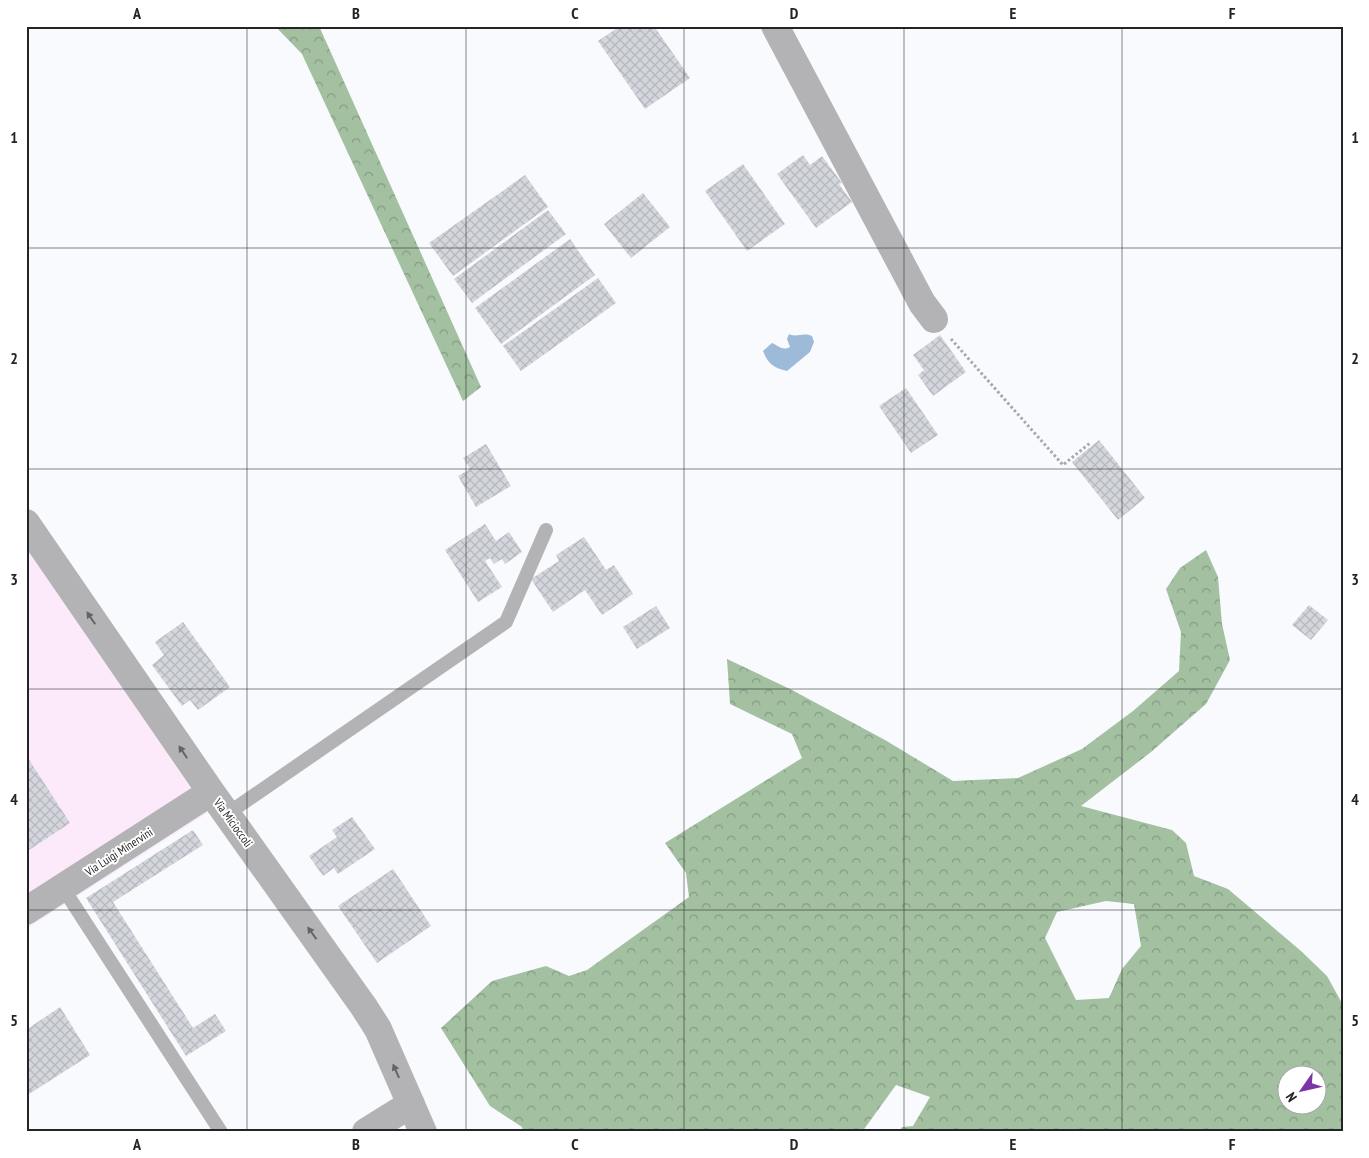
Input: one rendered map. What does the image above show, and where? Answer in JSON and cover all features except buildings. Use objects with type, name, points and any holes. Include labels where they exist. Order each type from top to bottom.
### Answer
[{"type":"street","points":[[775,26],[922,303],[934,320]]},
{"type":"street","name":"Via Micioccoli","points":[[26,523],[211,792],[364,1006],[378,1029],[424,1132]]},
{"type":"street","name":"Via Luigi Minervini","points":[[26,911],[211,792]]},
{"type":"street","points":[[366,1132],[411,1104]]},
{"type":"lane","points":[[227,814],[506,622],[546,530]]},
{"type":"lane","points":[[63,888],[221,1132]]},
{"type":"path","points":[[934,320],[1062,465],[1090,443]]},
{"type":"shaded area","points":[[26,544],[207,813],[26,929]]},
{"type":"green space","points":[[275,26],[319,26],[481,387],[463,401],[302,54]]},
{"type":"green space","points":[[1206,550],[1218,577],[1222,624],[1230,660],[1206,704],[1151,752],[1081,806],[1172,830],[1186,843],[1194,876],[1228,889],[1301,951],[1327,976],[1343,1005],[1343,1132],[899,1132],[902,1127],[913,1126],[930,1097],[896,1085],[862,1132],[523,1132],[522,1127],[490,1106],[441,1028],[492,981],[546,966],[569,976],[587,970],[689,897],[686,873],[665,843],[802,758],[792,734],[730,704],[727,659],[790,689],[885,740],[953,781],[1018,778],[1082,749],[1133,711],[1179,671],[1181,632],[1166,589],[1180,568]],"holes":[[[1106,901],[1134,904],[1141,946],[1122,969],[1109,998],[1076,1000],[1045,938],[1057,912]]]},
{"type":"water","points":[[789,334],[812,336],[814,342],[810,352],[787,371],[772,365],[763,351],[772,343],[783,348],[790,347],[787,339]]}]
